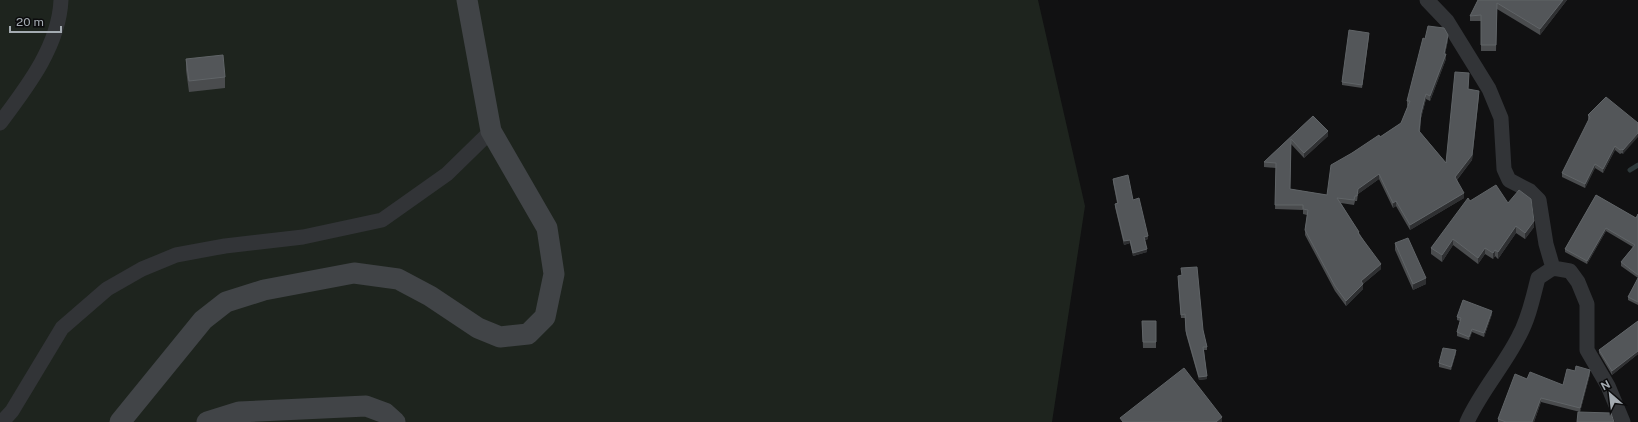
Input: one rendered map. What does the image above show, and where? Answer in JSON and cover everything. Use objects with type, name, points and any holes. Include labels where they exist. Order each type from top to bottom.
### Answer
[{"type":"main road","points":[[120,422],[203,320],[226,302],[264,290],[354,273],[398,279],[430,296],[478,328],[500,337],[528,334],[545,317],[554,274],[547,228],[491,131],[467,0]]},
{"type":"main road","points":[[208,422],[239,412],[366,406],[385,413],[395,422]]},
{"type":"street","points":[[0,123],[21,95],[52,41],[60,14],[61,0]]},
{"type":"street","points":[[1426,0],[1447,21],[1489,89],[1501,118],[1504,169],[1509,180],[1530,191],[1539,200],[1546,244],[1553,268]]},
{"type":"street","points":[[2,422],[12,411],[62,328],[107,289],[142,269],[176,255],[225,246],[303,237],[382,220],[447,174],[491,131]]},
{"type":"street","points":[[1467,422],[1476,402],[1519,336],[1531,306],[1538,278],[1553,268],[1570,271],[1578,282],[1587,304],[1587,350],[1608,386],[1623,422]]},
{"type":"shaded area","points":[[0,0],[1038,0],[1085,206],[1052,422],[0,422]]},
{"type":"building","points":[[1478,0],[1563,0],[1540,29],[1497,3],[1496,45],[1481,45],[1481,15],[1470,16]]},
{"type":"building","points":[[1428,26],[1444,28],[1448,35],[1444,54],[1446,54],[1430,96],[1426,94],[1421,113],[1419,131],[1446,163],[1455,72],[1469,73],[1468,89],[1479,91],[1472,155],[1455,177],[1464,193],[1410,225],[1396,201],[1393,203],[1379,174],[1358,189],[1357,196],[1355,196],[1354,200],[1337,198],[1359,232],[1358,233],[1381,264],[1361,281],[1363,284],[1346,301],[1335,286],[1305,230],[1308,210],[1303,209],[1303,205],[1275,205],[1276,163],[1264,162],[1313,116],[1328,131],[1304,153],[1291,139],[1290,189],[1327,195],[1331,165],[1379,135],[1380,137],[1401,123],[1410,101],[1407,101],[1423,38],[1425,39]]},
{"type":"building","points":[[1349,30],[1369,33],[1362,85],[1342,82]]},
{"type":"building","points":[[223,55],[225,77],[189,81],[186,59]]},
{"type":"building","points":[[1606,97],[1638,123],[1638,133],[1623,150],[1620,150],[1615,146],[1603,169],[1595,164],[1585,184],[1562,173],[1590,117],[1588,115]]},
{"type":"building","points":[[1128,175],[1133,200],[1139,198],[1148,236],[1144,237],[1147,249],[1133,253],[1130,240],[1124,241],[1115,204],[1118,203],[1113,179]]},
{"type":"building","points":[[1496,185],[1508,203],[1519,190],[1531,199],[1534,221],[1525,233],[1516,226],[1498,252],[1495,250],[1493,253],[1485,248],[1478,258],[1453,239],[1442,255],[1431,248],[1468,198],[1470,201]]},
{"type":"building","points":[[1596,195],[1636,218],[1638,214],[1638,275],[1621,262],[1635,245],[1606,228],[1587,261],[1565,249]]},
{"type":"building","points":[[1408,238],[1426,278],[1413,284],[1395,243]]},
{"type":"building","points":[[1197,267],[1203,330],[1207,347],[1203,347],[1207,376],[1199,377],[1186,331],[1185,314],[1181,315],[1178,276],[1182,275],[1181,268]]},
{"type":"building","points":[[1638,278],[1638,302],[1628,297]]},
{"type":"building","points":[[1463,300],[1492,311],[1484,333],[1472,329],[1469,337],[1457,332],[1461,318],[1457,317]]},
{"type":"building","points":[[1142,321],[1156,321],[1156,342],[1143,342]]},
{"type":"building","points":[[1638,321],[1638,351],[1612,371],[1599,350]]},
{"type":"building","points":[[1443,348],[1456,350],[1451,367],[1439,363]]},
{"type":"building","points":[[1576,366],[1590,370],[1580,408],[1541,398],[1532,422],[1506,422],[1498,419],[1515,374],[1527,379],[1530,372],[1563,385],[1567,369],[1575,371]]},
{"type":"building","points":[[1184,368],[1222,417],[1216,422],[1123,422],[1120,418]]},
{"type":"building","points":[[1578,412],[1611,413],[1614,422],[1577,422]]},
{"type":"waterway","points":[[1630,170],[1638,165]]}]
